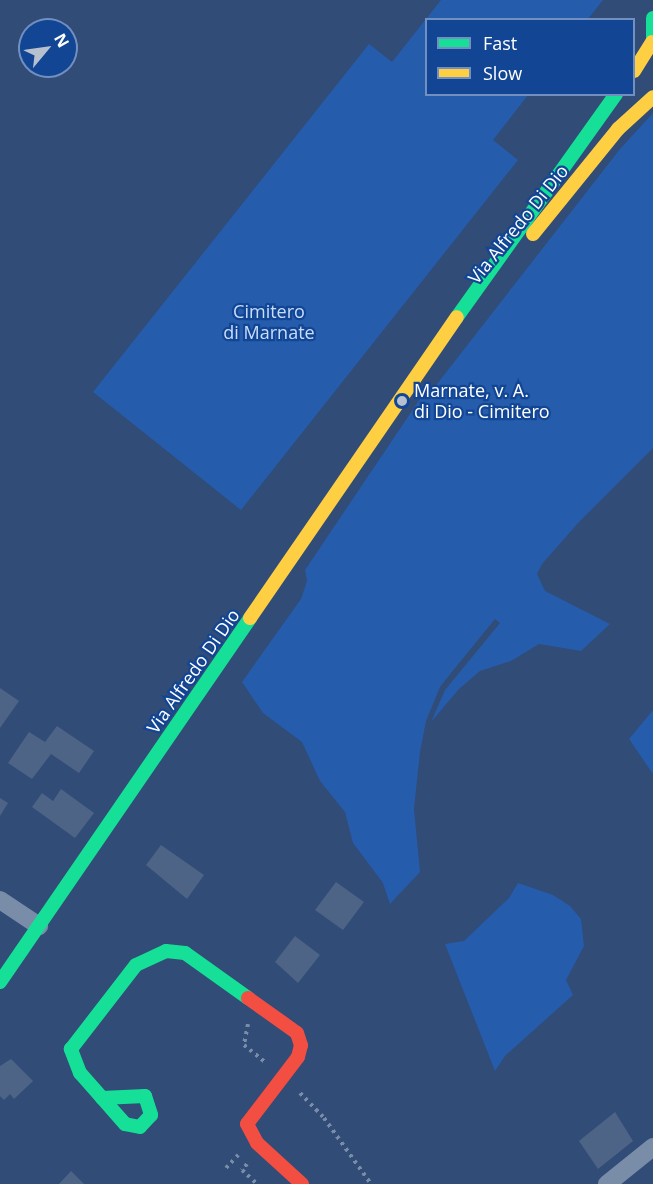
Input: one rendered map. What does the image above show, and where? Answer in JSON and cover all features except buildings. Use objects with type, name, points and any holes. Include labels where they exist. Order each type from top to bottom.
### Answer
[{"type":"main road","points":[[635,68],[652,43],[653,18]]},
{"type":"main road","name":"Via Alfredo Di Dio","points":[[0,982],[541,195],[615,96]]},
{"type":"main road","name":"Via Alfredo Di Dio","points":[[416,380],[618,129],[653,97]]},
{"type":"main road","points":[[102,1098],[80,1073],[72,1059],[71,1049],[136,965],[166,951],[185,953],[198,959],[297,1033],[301,1045],[283,1075],[247,1124],[256,1143],[302,1184]]},
{"type":"street","points":[[0,900],[39,926]]},
{"type":"street","points":[[607,1184],[653,1148]]},
{"type":"path","points":[[245,1016],[248,1025],[244,1045],[283,1075],[324,1118],[371,1184]]},
{"type":"green space","name":"Cimitero di Marnate","points":[[441,0],[603,0],[589,18],[427,18]]},
{"type":"green space","name":"Cimitero di Marnate","points":[[425,20],[425,96],[527,96],[493,140],[518,160],[241,510],[93,392],[369,44],[392,62]]},
{"type":"green space","points":[[653,113],[653,448],[579,522],[542,564],[537,574],[545,591],[610,624],[581,651],[539,644],[511,661],[480,671],[459,689],[431,722],[445,690],[500,623],[495,619],[440,687],[426,721],[420,752],[414,809],[420,872],[390,904],[383,883],[353,843],[345,812],[320,781],[302,742],[263,713],[242,682],[301,599],[307,581],[305,570],[426,390],[430,393],[620,149]]},
{"type":"green space","points":[[653,710],[653,774],[629,739]]},
{"type":"green space","points":[[518,883],[553,895],[570,906],[581,919],[584,946],[566,980],[573,995],[505,1056],[495,1071],[445,944],[464,941],[509,898]]},
{"type":"traffic: fast","points":[[653,18],[653,44]]},
{"type":"traffic: fast","points":[[457,317],[615,96]]},
{"type":"traffic: fast","points":[[0,982],[250,618]]},
{"type":"traffic: fast","points":[[102,1098],[145,1096],[151,1115],[140,1127],[125,1124],[80,1073],[71,1049],[136,965],[166,951],[185,953],[248,998]]},
{"type":"traffic: slow","points":[[635,69],[652,42]]},
{"type":"traffic: slow","points":[[533,234],[618,129],[653,97]]},
{"type":"traffic: slow","points":[[250,618],[457,317]]},
{"type":"traffic: jam","points":[[248,998],[297,1033],[301,1045],[298,1057],[247,1124],[257,1143],[302,1184]]},
{"type":"place","name":"Marnate, v. A. di Dio - Cimitero","points":[[402,401]]}]
